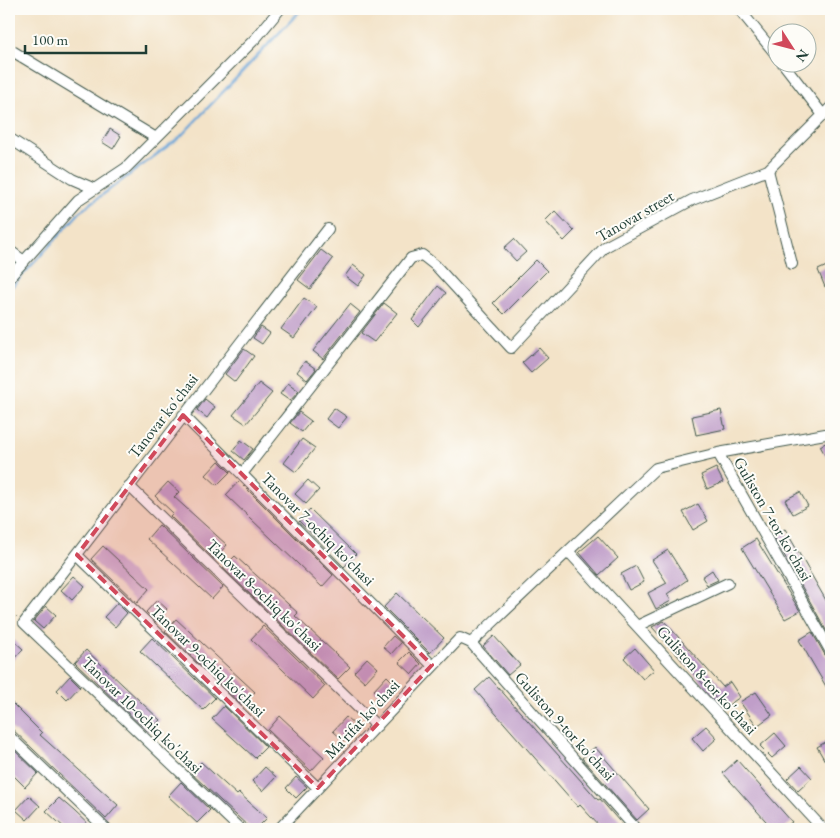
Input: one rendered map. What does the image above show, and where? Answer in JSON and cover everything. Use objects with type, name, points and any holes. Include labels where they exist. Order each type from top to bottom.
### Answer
[{"type":"street","points":[[9,278],[78,200],[126,168],[256,38],[280,9]]},
{"type":"street","points":[[739,9],[768,44]]},
{"type":"street","points":[[9,49],[156,138]]},
{"type":"street","points":[[790,72],[823,115]]},
{"type":"street","name":"Tanovar street","points":[[242,474],[411,258],[422,255],[436,266],[511,348],[605,247],[692,200],[768,170],[831,107]]},
{"type":"street","points":[[9,138],[72,179],[95,189]]},
{"type":"street","points":[[768,170],[792,264]]},
{"type":"street","name":"Tanovar ko'chasi","points":[[24,623],[328,229]]},
{"type":"street","points":[[9,250],[24,262]]},
{"type":"street","name":"Tanovar 7-ochiq ko'chasi","points":[[183,415],[432,665]]},
{"type":"street","points":[[471,643],[656,468],[718,452],[831,432]]},
{"type":"street","name":"Guliston 7-tor ko'chasi","points":[[718,452],[831,652]]},
{"type":"street","name":"Tanovar 8-ochiq ko'chasi","points":[[129,486],[378,726]]},
{"type":"street","name":"Guliston 8-tor ko'chasi","points":[[569,552],[822,829]]},
{"type":"street","name":"Tanovar 9-ochiq ko'chasi","points":[[77,555],[318,788]]},
{"type":"street","points":[[637,626],[728,583]]},
{"type":"street","name":"Tanovar 10-ochiq ko'chasi","points":[[24,623],[240,829]]},
{"type":"street","name":"Ma'rifat ko'chasi","points":[[279,829],[378,726],[432,665],[460,638],[471,643]]},
{"type":"street","name":"Guliston 9-tor ko'chasi","points":[[471,643],[636,829]]},
{"type":"street","points":[[9,736],[106,829]]},
{"type":"path","points":[[9,609],[24,623]]},
{"type":"highlighted area","points":[[183,415],[432,665],[318,788],[77,555]]},
{"type":"building","points":[[110,129],[121,136],[113,149],[102,142]]},
{"type":"building","points":[[555,211],[574,231],[564,241],[545,221]]},
{"type":"building","points":[[514,239],[526,252],[516,261],[504,248]]},
{"type":"building","points":[[321,250],[333,259],[310,289],[298,280]]},
{"type":"building","points":[[536,260],[547,271],[504,314],[493,303]]},
{"type":"building","points":[[831,264],[831,284],[825,287],[818,270]]},
{"type":"building","points":[[353,265],[366,275],[358,286],[345,276]]},
{"type":"building","points":[[438,286],[446,293],[419,327],[412,320]]},
{"type":"building","points":[[304,298],[317,307],[294,338],[281,329]]},
{"type":"building","points":[[384,303],[397,313],[374,342],[361,333]]},
{"type":"building","points":[[350,304],[360,312],[323,359],[313,351]]},
{"type":"building","points":[[261,327],[270,333],[262,344],[253,338]]},
{"type":"building","points":[[539,348],[548,358],[531,373],[522,363]]},
{"type":"building","points":[[244,349],[254,356],[235,382],[225,374]]},
{"type":"building","points":[[305,361],[316,369],[307,380],[297,372]]},
{"type":"building","points":[[259,383],[272,393],[246,424],[233,415]]},
{"type":"building","points":[[288,383],[299,391],[290,401],[280,394]]},
{"type":"building","points":[[205,399],[215,407],[207,418],[197,410]]},
{"type":"building","points":[[334,408],[347,417],[338,428],[326,419]]},
{"type":"building","points":[[721,410],[725,429],[696,435],[692,416]]},
{"type":"building","points":[[299,412],[311,421],[302,432],[290,423]]},
{"type":"building","points":[[302,439],[315,448],[296,472],[284,463]]},
{"type":"building","points":[[241,440],[253,449],[244,460],[233,451]]},
{"type":"building","points":[[831,440],[831,465],[820,446]]},
{"type":"building","points":[[219,461],[230,472],[217,485],[206,475]]},
{"type":"building","points":[[716,468],[723,482],[707,489],[701,475]]},
{"type":"building","points":[[308,480],[319,490],[306,504],[295,494]]},
{"type":"building","points":[[239,481],[333,575],[322,587],[226,495]]},
{"type":"building","points":[[168,482],[179,492],[174,497],[227,545],[214,559],[170,516],[173,513],[155,496]]},
{"type":"building","points":[[800,492],[808,506],[793,514],[785,500]]},
{"type":"building","points":[[698,504],[708,521],[693,530],[683,512]]},
{"type":"building","points":[[310,509],[356,554],[344,567],[299,521]]},
{"type":"building","points":[[159,525],[223,587],[212,599],[147,539]]},
{"type":"building","points":[[785,529],[831,609],[831,639],[773,535]]},
{"type":"building","points":[[598,536],[618,558],[599,575],[579,552]]},
{"type":"building","points":[[756,539],[800,611],[785,619],[742,548]]},
{"type":"building","points":[[103,546],[149,589],[137,603],[91,559]]},
{"type":"building","points":[[668,550],[687,580],[667,594],[671,601],[656,609],[648,593],[667,583],[652,560]]},
{"type":"building","points":[[235,556],[298,613],[295,616],[350,667],[338,679],[223,568]]},
{"type":"building","points":[[636,566],[644,582],[629,590],[621,574]]},
{"type":"building","points":[[712,570],[718,580],[707,585],[702,577]]},
{"type":"building","points":[[74,576],[85,586],[72,600],[61,590]]},
{"type":"building","points":[[397,593],[444,638],[430,653],[384,607]]},
{"type":"building","points":[[157,600],[167,609],[156,622],[146,612]]},
{"type":"building","points":[[117,603],[127,613],[115,627],[104,617]]},
{"type":"building","points":[[46,606],[56,615],[43,629],[34,621]]},
{"type":"building","points":[[176,619],[255,692],[242,705],[165,631]]},
{"type":"building","points":[[664,621],[723,687],[730,682],[740,697],[723,709],[713,695],[652,627]]},
{"type":"building","points":[[263,626],[325,686],[313,699],[251,639]]},
{"type":"building","points":[[812,632],[825,655],[831,659],[831,695],[799,640]]},
{"type":"building","points":[[393,636],[401,643],[391,654],[383,647]]},
{"type":"building","points":[[494,636],[520,665],[508,675],[483,646]]},
{"type":"building","points":[[152,638],[215,698],[203,710],[140,651]]},
{"type":"building","points":[[12,639],[23,649],[9,664],[9,643]]},
{"type":"building","points":[[635,648],[654,670],[643,679],[624,658]]},
{"type":"building","points":[[86,650],[160,720],[148,732],[75,662]]},
{"type":"building","points":[[409,652],[421,664],[412,674],[399,662]]},
{"type":"building","points":[[367,658],[378,668],[365,682],[354,672]]},
{"type":"building","points":[[70,676],[80,686],[67,700],[57,690]]},
{"type":"building","points":[[387,676],[397,686],[384,700],[374,690]]},
{"type":"building","points":[[489,677],[626,829],[602,829],[580,805],[578,807],[475,690]]},
{"type":"building","points":[[756,692],[772,715],[757,726],[740,702]]},
{"type":"building","points":[[9,700],[42,733],[40,735],[118,805],[106,819],[9,726]]},
{"type":"building","points":[[224,706],[266,747],[255,758],[212,719]]},
{"type":"building","points":[[280,716],[324,757],[311,771],[268,730]]},
{"type":"building","points":[[346,717],[357,727],[344,741],[333,731]]},
{"type":"building","points":[[706,726],[717,738],[703,751],[692,738]]},
{"type":"building","points":[[775,733],[786,746],[772,758],[760,746]]},
{"type":"building","points":[[831,739],[831,758],[825,761],[817,747]]},
{"type":"building","points":[[595,747],[649,809],[637,820],[582,758]]},
{"type":"building","points":[[12,748],[38,773],[25,787],[9,771],[9,752]]},
{"type":"building","points":[[737,760],[792,822],[783,829],[773,829],[723,773]]},
{"type":"building","points":[[201,762],[237,795],[239,793],[267,818],[256,829],[251,829],[191,773]]},
{"type":"building","points":[[801,766],[812,778],[798,791],[787,779]]},
{"type":"building","points":[[265,767],[276,777],[263,791],[252,781]]},
{"type":"building","points":[[296,777],[307,787],[296,798],[286,788]]},
{"type":"building","points":[[181,782],[210,810],[197,823],[168,796]]},
{"type":"building","points":[[29,796],[40,806],[27,820],[16,810]]},
{"type":"building","points":[[59,798],[93,829],[66,829],[46,811]]},
{"type":"waterway","points":[[9,290],[82,210],[180,137],[302,9]]}]
